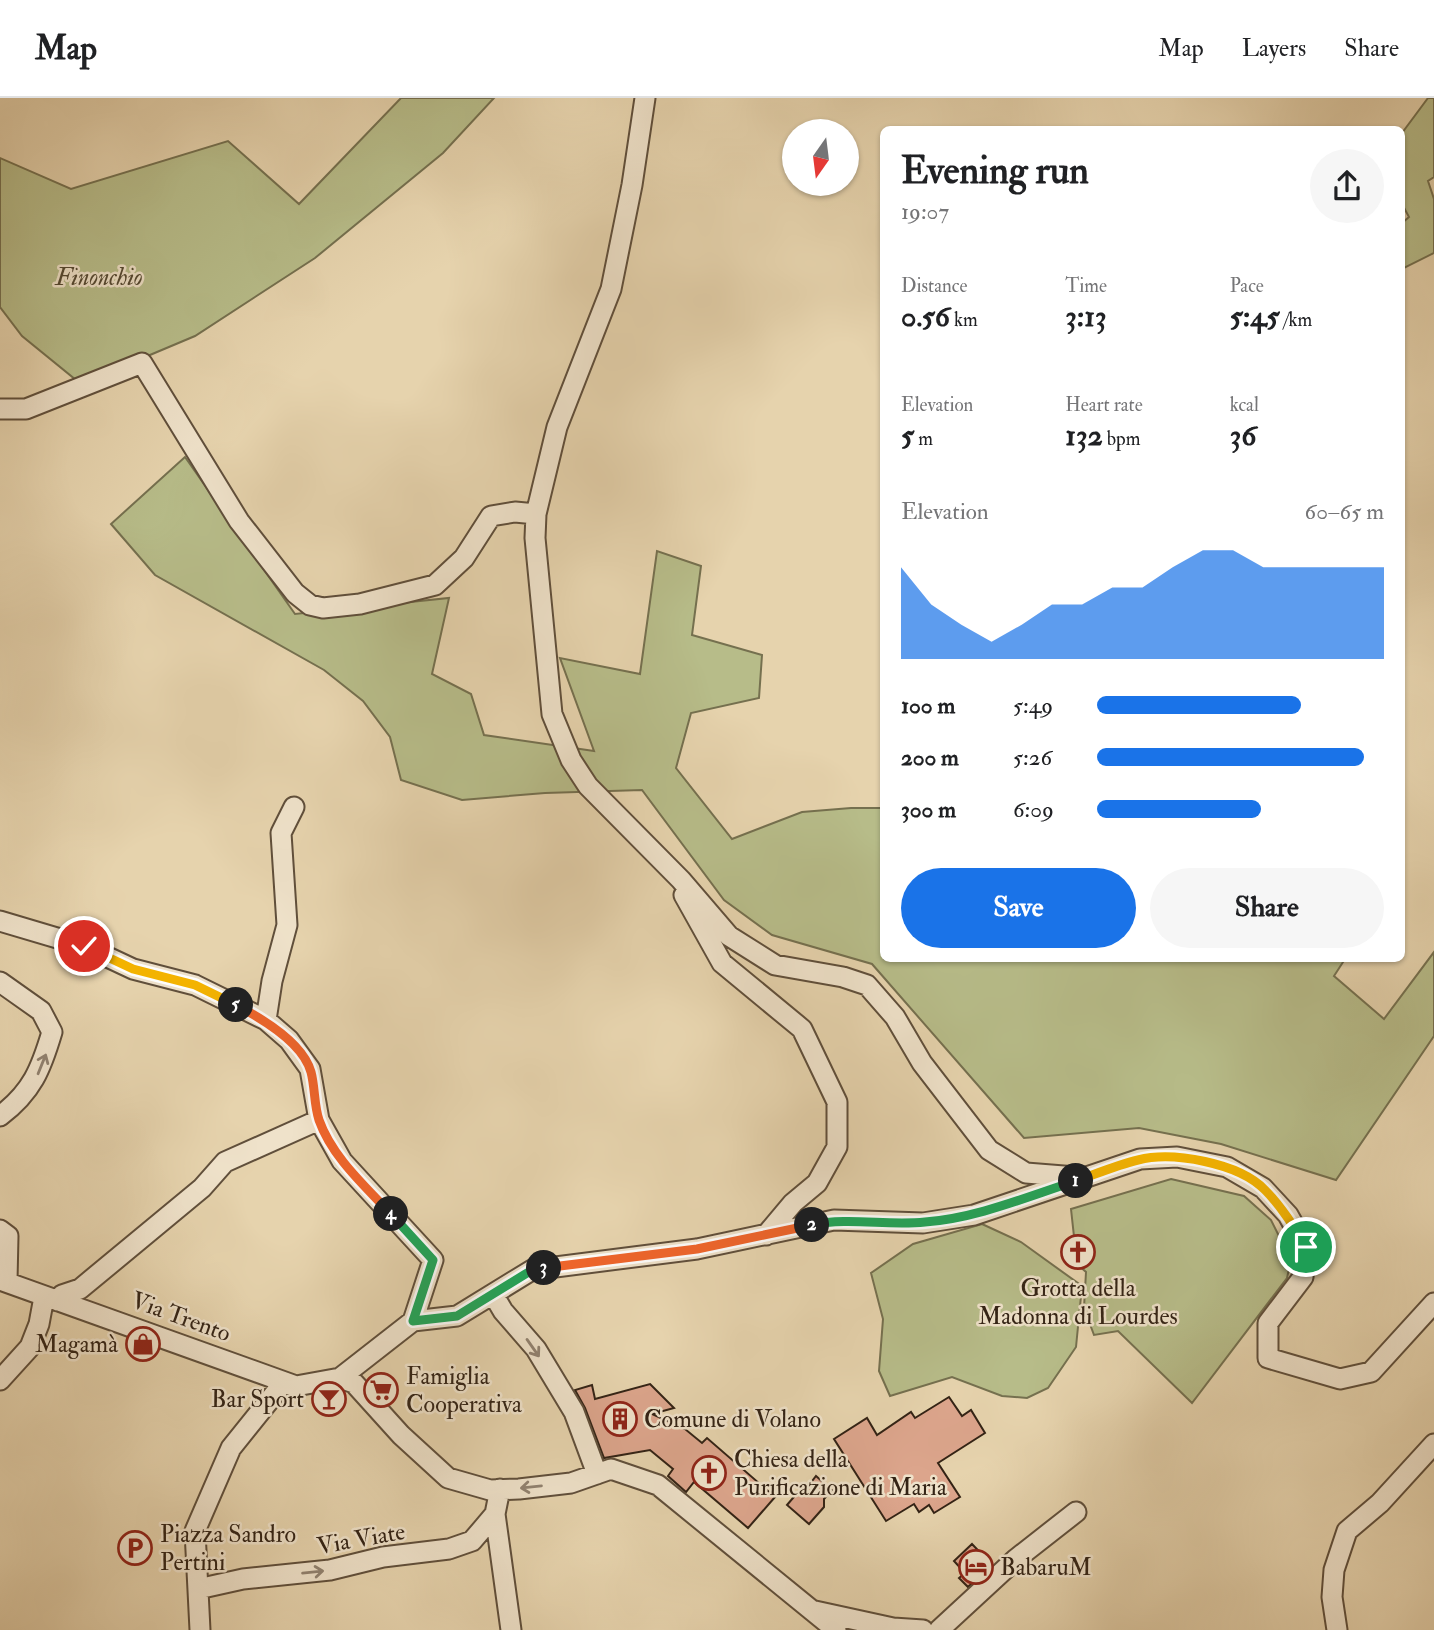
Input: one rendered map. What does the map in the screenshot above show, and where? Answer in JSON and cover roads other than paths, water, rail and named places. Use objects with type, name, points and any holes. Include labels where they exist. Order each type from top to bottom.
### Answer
[{"type":"street","points":[[645,98],[632,185],[611,289],[557,428],[536,514],[535,538],[552,714],[570,760],[589,786],[681,880],[729,936],[775,965],[842,977],[867,985],[895,1017],[922,1063],[989,1150],[1026,1172],[1073,1178],[1100,1173]]},
{"type":"street","points":[[0,409],[26,409],[142,363],[239,521],[295,593],[310,605],[323,608],[360,604],[435,585],[464,558],[491,516],[515,512],[536,514]]},
{"type":"street","points":[[266,1020],[272,981],[287,925],[281,833],[294,807]]},
{"type":"street","points":[[681,880],[685,900],[722,963],[802,1029],[837,1102],[837,1147],[817,1183],[793,1203],[766,1235]]},
{"type":"street","points":[[0,920],[84,946],[133,969],[195,985],[266,1020],[289,1040],[310,1069],[319,1120],[342,1161],[433,1260],[413,1321]]},
{"type":"street","points":[[0,982],[41,1011],[52,1032],[43,1066],[19,1101],[0,1116]]},
{"type":"street","points":[[0,1380],[30,1347],[51,1299],[80,1289],[202,1188],[225,1162],[319,1120]]},
{"type":"street","points":[[340,1378],[413,1321],[457,1316],[532,1270],[697,1249],[834,1220],[923,1223],[974,1214],[1140,1159],[1177,1157],[1227,1167],[1264,1188],[1287,1215],[1306,1247],[1303,1277],[1268,1323],[1268,1358],[1340,1379],[1371,1372],[1434,1303]]},
{"type":"street","points":[[0,1230],[8,1236],[3,1280]]},
{"type":"street","name":"Via Trento","points":[[3,1280],[296,1386],[340,1378]]},
{"type":"street","points":[[493,1294],[503,1311],[536,1349],[574,1412],[597,1474]]},
{"type":"street","points":[[340,1378],[354,1383],[401,1435],[447,1478],[490,1490],[572,1483],[611,1469],[659,1485],[836,1630]]},
{"type":"street","points":[[200,1630],[195,1531],[231,1448],[284,1382]]},
{"type":"street","points":[[1337,1630],[1332,1597],[1334,1570],[1348,1531],[1380,1503],[1434,1444]]},
{"type":"street","name":"Via Viate","points":[[198,1589],[243,1580],[330,1570],[383,1557],[449,1549],[472,1541],[495,1514],[500,1489]]},
{"type":"street","points":[[939,1630],[1016,1559],[1076,1512]]},
{"type":"street","points":[[495,1514],[511,1630]]},
{"type":"street","points":[[816,1611],[893,1628],[923,1630]]},
{"type":"place","name":"Grotta della Madonna di Lourdes","points":[[1078,1252]]},
{"type":"place","name":"Magamà","points":[[143,1344]]},
{"type":"place","name":"Famiglia Cooperativa","points":[[381,1390]]},
{"type":"place","name":"Bar Sport","points":[[329,1399]]},
{"type":"place","name":"Comune di Volano","points":[[620,1419]]},
{"type":"place","name":"Chiesa della Purificazione di Maria","points":[[709,1473]]},
{"type":"place","name":"Piazza Sandro Pertini","points":[[135,1548]]},
{"type":"place","name":"BabaruM","points":[[976,1567]]},
{"type":"park label","name":"Finonchio","points":[[99,277]]}]
